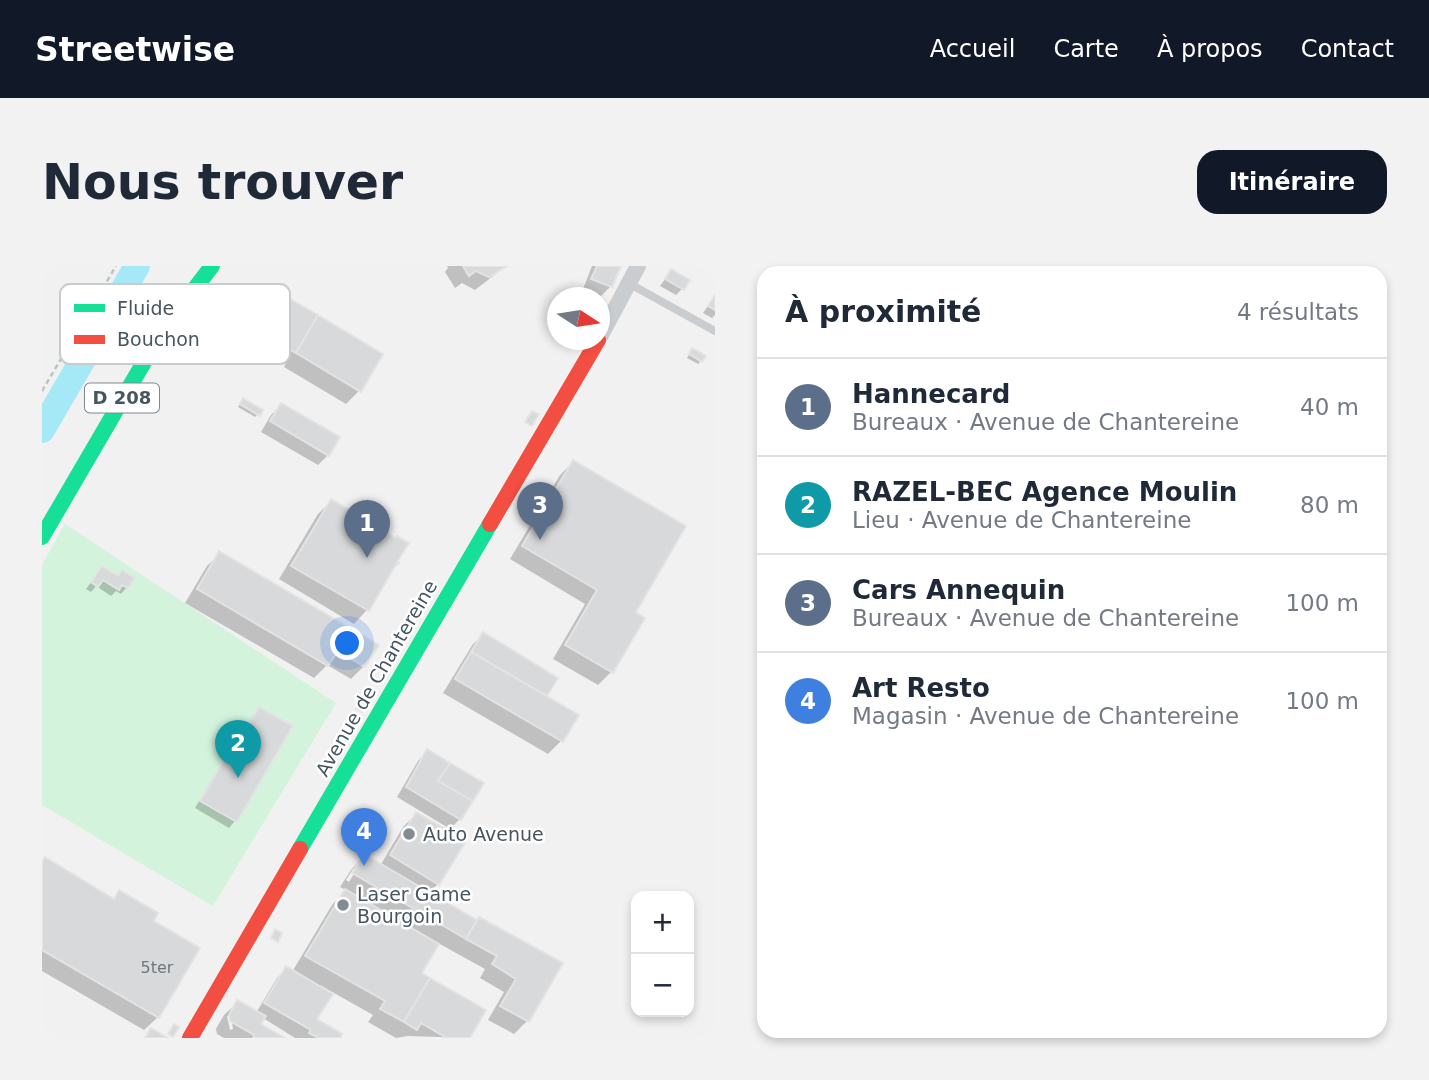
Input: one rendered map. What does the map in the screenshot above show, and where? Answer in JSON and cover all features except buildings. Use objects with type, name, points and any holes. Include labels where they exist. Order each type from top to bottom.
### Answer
[{"type":"street","name":"D 208","points":[[198,284],[212,266]]},
{"type":"street","name":"Avenue de Chantereine","points":[[610,319],[638,266]]},
{"type":"street","name":"Avenue de Chantereine","points":[[190,1038],[592,350]]},
{"type":"street","name":"D 208","points":[[42,537],[143,364]]},
{"type":"lane","points":[[630,284],[715,331]]},
{"type":"path","points":[[105,284],[116,266]]},
{"type":"path","points":[[42,391],[60,361]]},
{"type":"green space","points":[[65,524],[336,703],[213,906],[42,805],[42,565]]},
{"type":"waterway","points":[[127,284],[137,266]]},
{"type":"waterway","points":[[42,430],[80,364]]},
{"type":"traffic: fast","points":[[198,284],[212,266]]},
{"type":"traffic: fast","points":[[42,537],[143,364]]},
{"type":"traffic: fast","points":[[300,849],[490,524]]},
{"type":"traffic: jam","points":[[490,524],[592,350]]},
{"type":"traffic: jam","points":[[190,1038],[300,849]]},
{"type":"place","name":"Cars Annequin","points":[[540,540]]},
{"type":"place","name":"Hannecard","points":[[367,558]]},
{"type":"place","name":"RAZEL-BEC Agence Moulin","points":[[238,778]]},
{"type":"place","name":"Auto Avenue","points":[[409,834]]},
{"type":"place","name":"Art Resto","points":[[364,866]]},
{"type":"place","name":"Laser Game Bourgoin","points":[[343,905]]}]
